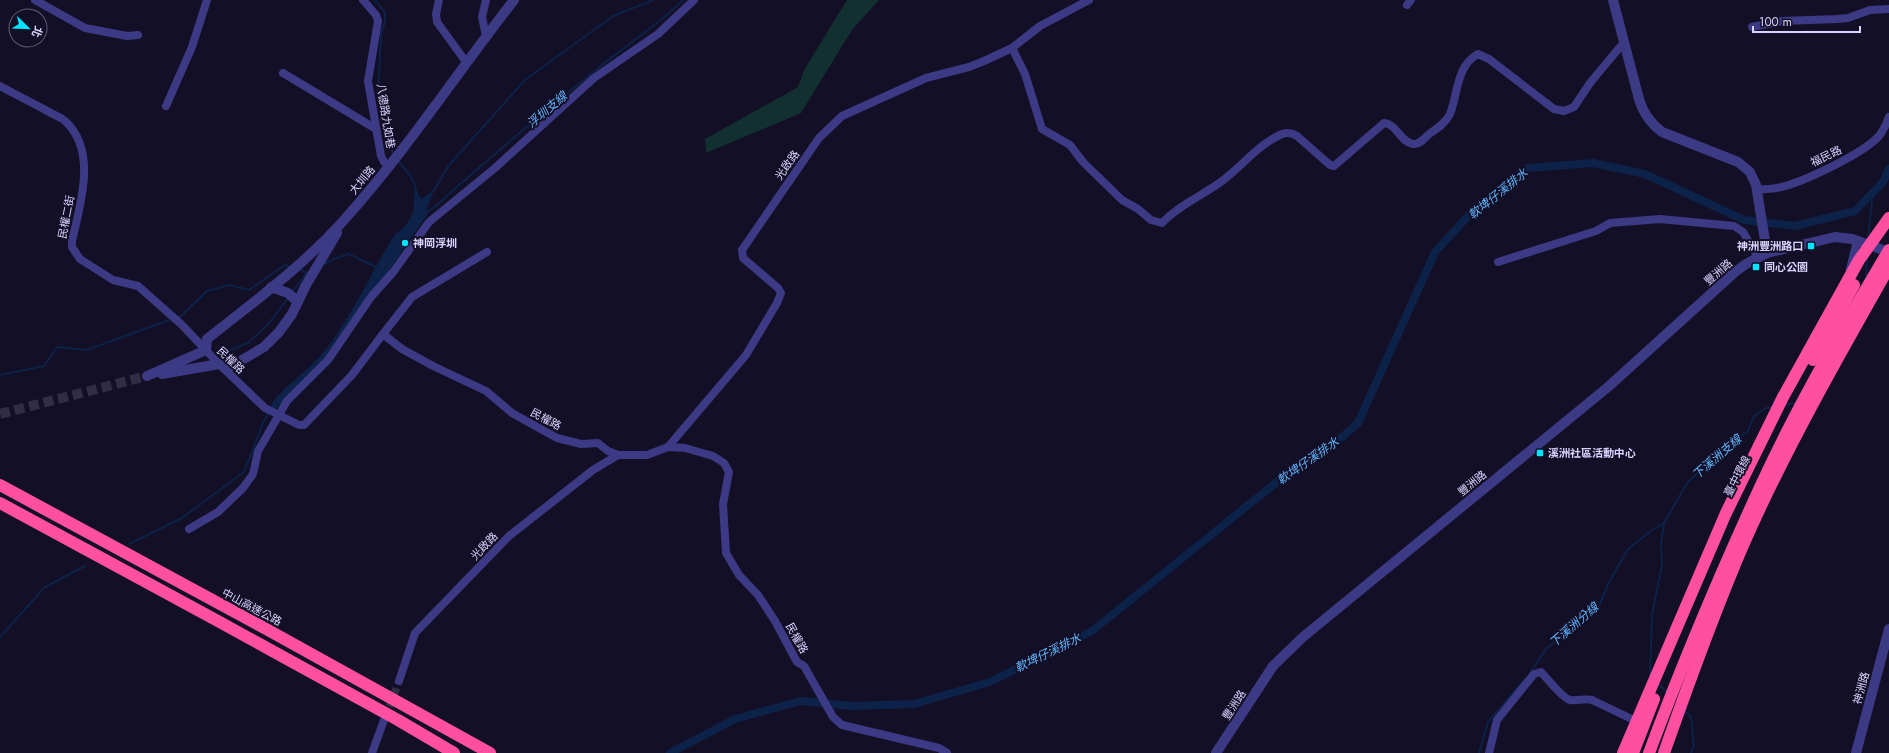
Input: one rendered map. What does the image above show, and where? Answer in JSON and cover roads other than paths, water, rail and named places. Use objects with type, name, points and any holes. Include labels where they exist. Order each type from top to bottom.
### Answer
[{"type":"highway","points":[[1624,753],[1726,514],[1783,397],[1859,260],[1889,218]]},
{"type":"highway","name":"臺中環線","points":[[1633,753],[1673,652],[1730,519],[1787,406],[1889,223]]},
{"type":"highway","points":[[1649,753],[1686,656],[1762,482],[1852,311],[1889,251]]},
{"type":"highway","points":[[1664,753],[1698,656],[1745,543],[1808,412],[1889,267]]},
{"type":"highway","name":"中山高速公路","points":[[0,485],[268,630],[490,753]]},
{"type":"highway","points":[[0,503],[398,720],[454,753]]},
{"type":"street","points":[[35,0],[85,28],[127,36],[138,35]]},
{"type":"street","points":[[166,106],[192,47],[207,0]]},
{"type":"street","name":"八德路九如巷","points":[[363,0],[376,15],[378,21],[368,81],[381,156],[384,162],[391,164]]},
{"type":"street","points":[[439,0],[436,14],[437,22],[466,62]]},
{"type":"street","points":[[486,0],[482,17],[486,36]]},
{"type":"street","name":"大圳路","points":[[206,350],[207,340],[293,269],[344,221],[391,164],[514,0]]},
{"type":"street","points":[[189,529],[218,512],[243,488],[253,474],[258,451],[277,414],[287,401],[328,360],[371,297],[394,271],[428,222],[495,168],[594,78],[658,34],[694,0]]},
{"type":"street","name":"光啟路","points":[[668,447],[746,355],[777,303],[781,293],[778,288],[743,258],[742,250],[819,138],[842,116],[926,78],[969,67],[1012,48],[1040,26],[1089,0]]},
{"type":"street","points":[[1613,0],[1641,107],[1653,124],[1662,132],[1738,162],[1750,172],[1755,181],[1757,193],[1763,251]]},
{"type":"street","points":[[1752,27],[1782,21],[1837,20],[1848,18],[1866,11],[1889,9]]},
{"type":"street","points":[[1012,48],[1025,74],[1042,129],[1066,141],[1118,196],[1138,209],[1151,220],[1162,224],[1177,209],[1220,182],[1268,143],[1285,133],[1291,133],[1297,136],[1330,165],[1334,166],[1384,123],[1392,126],[1405,140],[1412,144],[1417,144],[1439,128],[1448,117],[1456,87],[1463,70],[1478,54],[1489,59],[1554,109],[1564,111],[1574,107],[1590,83],[1620,47],[1624,46]]},
{"type":"street","points":[[283,73],[376,129]]},
{"type":"street","name":"民權二街","points":[[0,86],[65,120],[78,137],[83,159],[83,178],[81,200],[72,241],[75,253],[80,259],[113,280],[138,286],[181,324],[206,350]]},
{"type":"street","name":"福民路","points":[[1757,193],[1784,186],[1806,178],[1860,152],[1878,137],[1885,128],[1889,117]]},
{"type":"street","points":[[1498,262],[1596,231],[1610,223],[1660,219],[1738,228],[1763,251]]},
{"type":"street","points":[[206,350],[147,376],[219,364],[232,366],[264,346],[279,332],[293,298],[317,267],[344,221]]},
{"type":"street","points":[[1763,251],[1829,238],[1846,238],[1889,251]]},
{"type":"street","points":[[1624,753],[1774,413],[1850,268],[1857,241]]},
{"type":"street","name":"豐洲路","points":[[1216,753],[1273,666],[1303,637],[1608,386],[1734,272],[1763,251]]},
{"type":"street","points":[[383,334],[412,297],[486,252]]},
{"type":"street","points":[[271,287],[293,298]]},
{"type":"street","name":"民權路","points":[[206,350],[265,408],[299,425],[304,425],[352,375],[383,334],[402,349],[420,359],[486,391],[512,413],[557,438],[581,444],[598,443],[618,455],[647,455],[668,447],[685,448],[706,454],[724,463],[729,472],[723,504],[726,553],[739,576],[758,595],[775,621],[797,662],[804,666],[821,692],[833,717],[842,725],[939,748],[947,753]]},
{"type":"street","name":"光啟路","points":[[399,681],[415,633],[509,536],[593,470],[618,455]]},
{"type":"street","name":"神洲路","points":[[1856,753],[1889,629]]},
{"type":"street","points":[[1489,753],[1498,720],[1534,674],[1541,672],[1565,697],[1570,700],[1586,698],[1638,722]]},
{"type":"street","points":[[372,753],[384,720]]},
{"type":"water","points":[[416,189],[421,199],[434,190],[426,211],[433,207],[329,359],[274,410],[271,407],[274,400],[320,356],[354,307],[386,248],[395,234],[406,225],[410,218],[413,212],[414,194]]},
{"type":"waterway","points":[[375,0],[385,13],[385,22],[381,34],[378,94],[393,155]]},
{"type":"waterway","points":[[433,192],[449,165],[525,80],[613,16],[653,0]]},
{"type":"waterway","name":"浮圳支線","points":[[432,209],[555,103],[652,27],[683,0]]},
{"type":"waterway","points":[[397,160],[413,181],[416,191]]},
{"type":"waterway","name":"軟埤仔溪排水","points":[[670,753],[735,719],[801,701],[851,706],[914,704],[990,682],[1092,631],[1288,473],[1328,449],[1358,423],[1435,252],[1470,214],[1528,168],[1593,163],[1645,174],[1744,220],[1795,226],[1855,211],[1883,182],[1889,169]]},
{"type":"waterway","name":"下溪洲支線","points":[[1868,238],[1873,193]]},
{"type":"waterway","points":[[324,264],[349,254],[378,268]]},
{"type":"waterway","name":"下溪洲支線","points":[[1866,280],[1867,257]]},
{"type":"waterway","points":[[177,318],[207,291],[229,285],[249,290],[285,265],[290,267]]},
{"type":"waterway","points":[[298,269],[307,273],[309,272]]},
{"type":"waterway","points":[[292,292],[307,273]]},
{"type":"waterway","points":[[230,350],[248,343],[269,323],[288,298]]},
{"type":"waterway","points":[[0,375],[44,366],[57,347],[87,350],[172,319]]},
{"type":"waterway","name":"下溪洲支線","points":[[1783,405],[1796,403]]},
{"type":"waterway","name":"下溪洲支線","points":[[1650,675],[1652,615],[1662,565],[1661,543],[1664,523],[1687,483],[1722,450],[1748,431],[1754,416],[1766,408],[1773,407]]},
{"type":"waterway","points":[[129,544],[182,518],[244,472],[264,421],[269,413]]},
{"type":"waterway","name":"下溪洲分線","points":[[1530,673],[1546,649],[1599,606],[1609,582],[1628,549],[1652,530],[1664,523]]},
{"type":"waterway","points":[[0,637],[45,587],[85,566]]},
{"type":"waterway","name":"下溪洲分線","points":[[1479,753],[1488,722],[1525,679]]},
{"type":"waterway","name":"下溪洲支線","points":[[1657,683],[1667,692]]},
{"type":"waterway","name":"下溪洲支線","points":[[1684,710],[1691,717],[1694,746],[1691,753]]},
{"type":"tunnel","points":[[0,414],[147,376]]},
{"type":"tunnel","points":[[385,718],[399,681]]},
{"type":"place","name":"神岡浮圳","points":[[405,243]]},
{"type":"place","name":"神洲豐洲路口","points":[[1811,246]]},
{"type":"place","name":"同心公園","points":[[1756,267]]},
{"type":"place","name":"溪洲社區活動中心","points":[[1540,453]]}]
